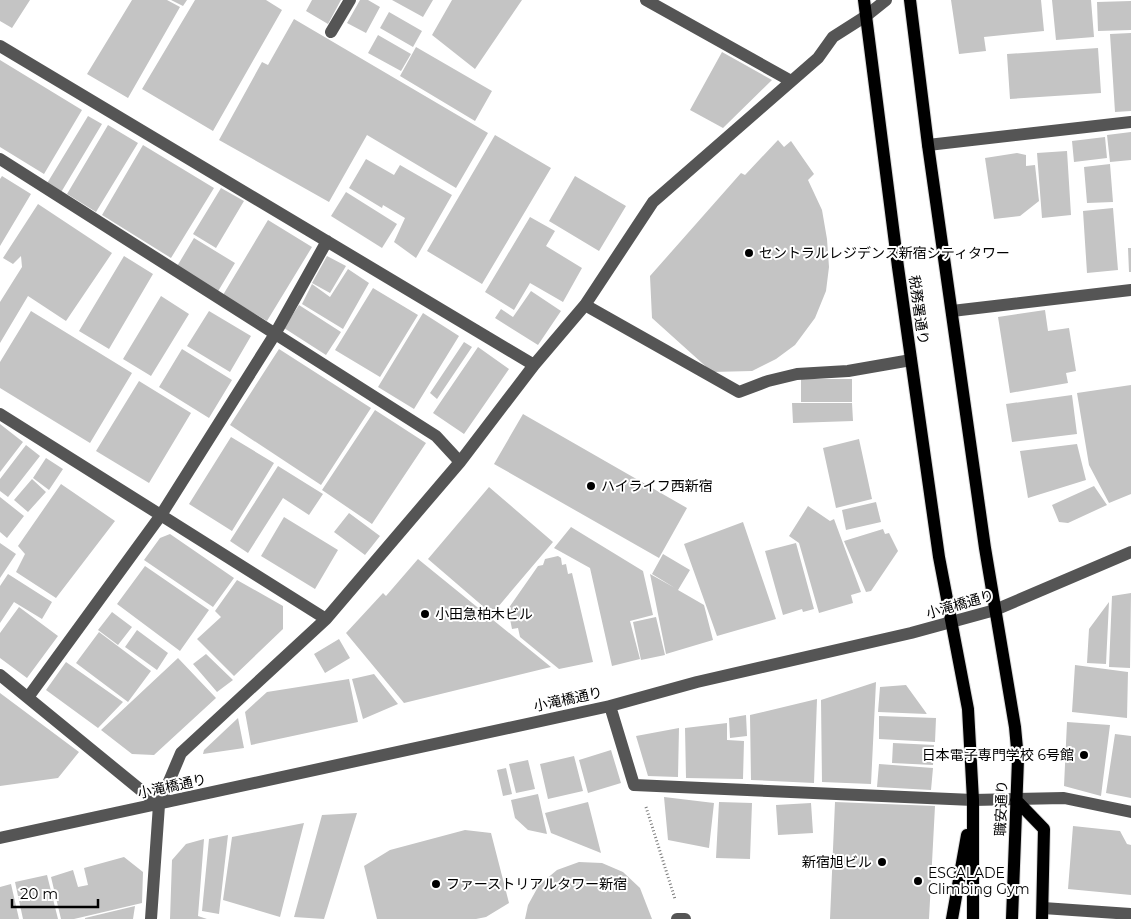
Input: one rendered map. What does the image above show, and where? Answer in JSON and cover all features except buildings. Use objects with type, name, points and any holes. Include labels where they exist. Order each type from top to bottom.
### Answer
[{"type":"main road","name":"税務署通り","points":[[864,0],[911,360],[950,623]]},
{"type":"main road","points":[[910,0],[928,145],[995,610]]},
{"type":"main road","name":"職安通り","points":[[995,610],[1015,727],[1018,759],[1012,919]]},
{"type":"main road","name":"職安通り","points":[[950,623],[968,709],[973,800],[972,919]]},
{"type":"main road","points":[[952,919],[973,800]]},
{"type":"main road","points":[[1016,800],[1044,829],[1043,914]]},
{"type":"street","points":[[331,32],[350,0]]},
{"type":"street","points":[[646,0],[791,81]]},
{"type":"street","points":[[151,919],[159,805],[181,753],[326,619],[460,462],[534,365],[585,305],[653,202],[818,58],[833,37],[866,16],[886,0]]},
{"type":"street","points":[[0,46],[534,365]]},
{"type":"street","points":[[928,145],[1131,122]]},
{"type":"street","points":[[0,159],[436,436],[460,462]]},
{"type":"street","points":[[29,696],[161,515],[274,334],[327,241]]},
{"type":"street","points":[[952,311],[1131,290]]},
{"type":"street","points":[[585,305],[738,392],[768,381],[797,374],[848,371],[911,360]]},
{"type":"street","points":[[0,414],[326,619]]},
{"type":"street","name":"小滝橋通り","points":[[0,838],[610,706],[697,682],[950,623],[995,610],[1131,552]]},
{"type":"street","points":[[0,675],[29,696],[159,805]]},
{"type":"street","points":[[610,706],[634,785],[973,800],[1064,798],[1131,812]]},
{"type":"street","points":[[1043,914],[1131,914]]},
{"type":"path","points":[[634,785],[644,798],[681,919]]},
{"type":"place","name":"セントラルレジデンス新宿シティタワー","points":[[749,253]]},
{"type":"place","name":"ハイライフ西新宿","points":[[591,486]]},
{"type":"place","name":"小田急柏木ビル","points":[[425,614]]},
{"type":"place","name":"日本電子専門学校 6号館","points":[[1084,755]]},
{"type":"place","name":"新宿旭ビル","points":[[882,862]]},
{"type":"place","name":"ESCALADE Climbing Gym","points":[[918,881]]},
{"type":"place","name":"ファーストリアルタワー新宿","points":[[436,884]]}]
